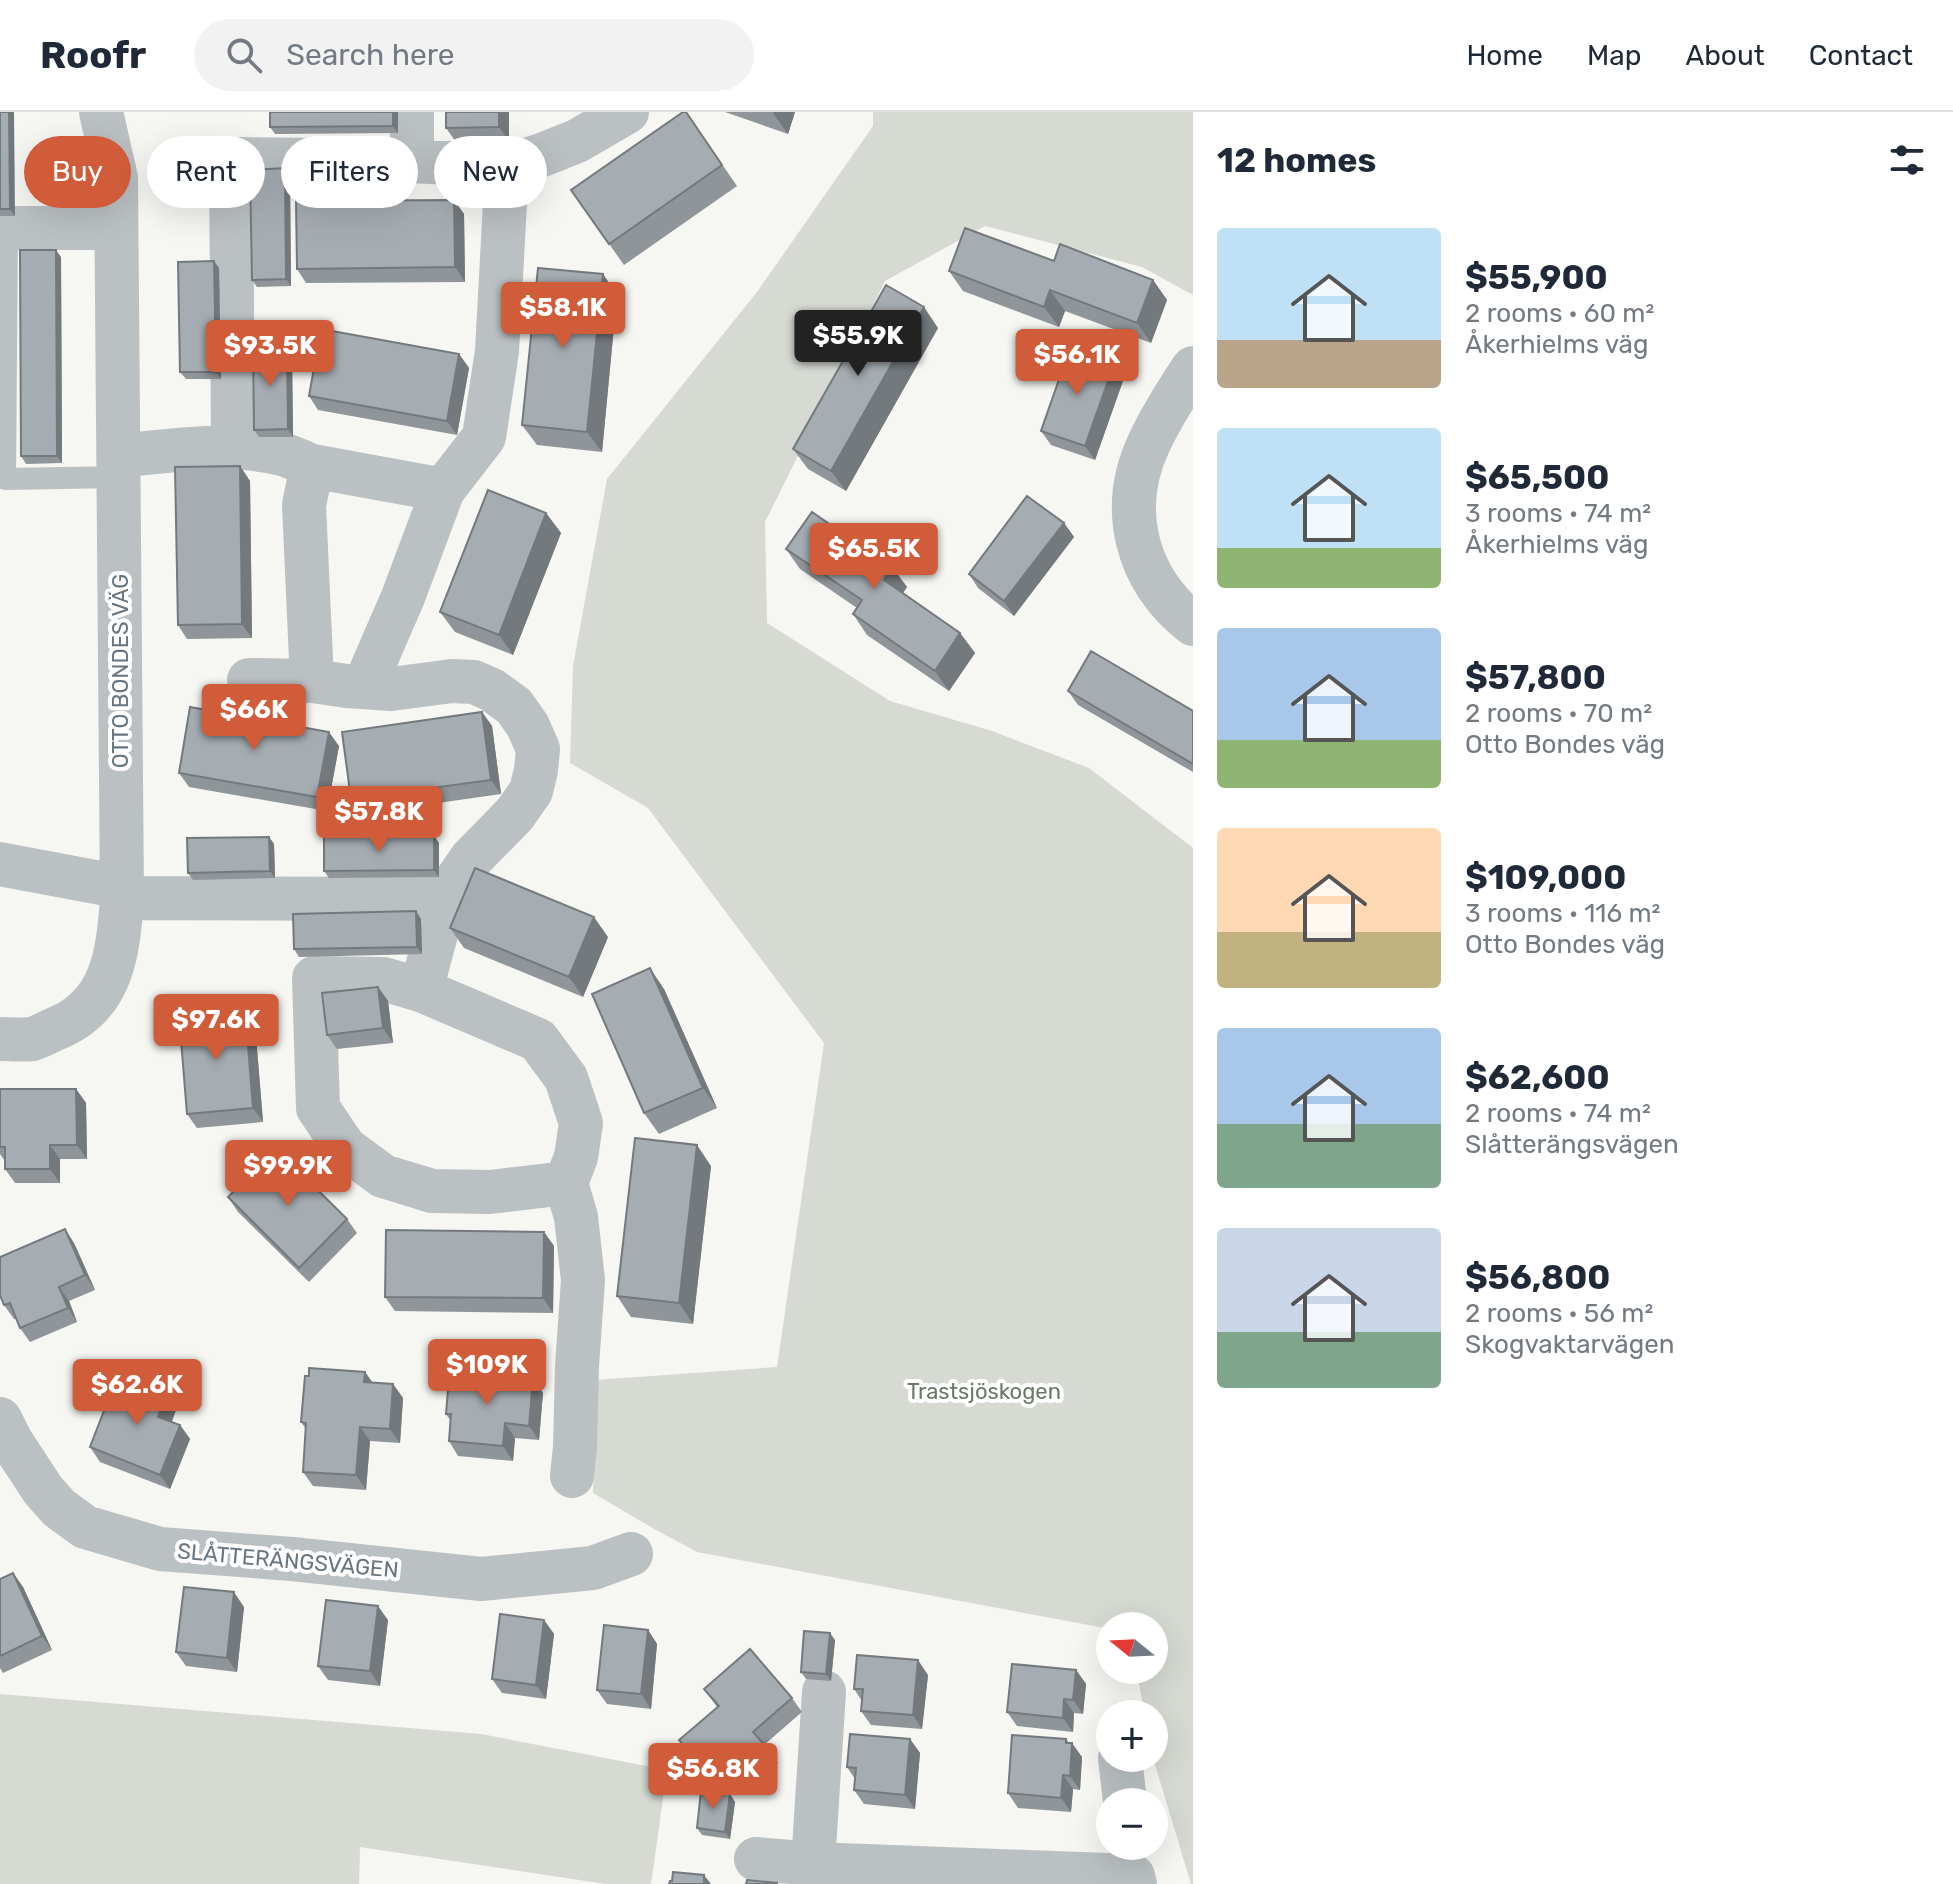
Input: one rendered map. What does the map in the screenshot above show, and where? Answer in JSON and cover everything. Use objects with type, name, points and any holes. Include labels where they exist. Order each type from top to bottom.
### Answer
[{"type":"street","name":"OTTO BONDES VÄG","points":[[0,1039],[32,1039],[67,1025],[97,1000],[111,972],[119,941],[122,893],[116,178],[101,112]]},
{"type":"street","points":[[412,112],[412,136]]},
{"type":"street","points":[[554,131],[577,141],[627,112]]},
{"type":"street","points":[[233,448],[231,159],[281,160]]},
{"type":"street","points":[[364,687],[403,597],[443,490],[484,437],[497,351],[505,208]]},
{"type":"street","points":[[4,228],[116,228]]},
{"type":"street","points":[[1193,368],[1148,444],[1136,484],[1134,503],[1135,531],[1147,570],[1167,600],[1193,624]]},
{"type":"street","points":[[119,467],[168,451],[233,448],[282,454],[312,466],[443,490]]},
{"type":"street","points":[[312,466],[304,505],[312,681]]},
{"type":"street","points":[[249,680],[312,681],[391,689],[452,681],[474,682],[492,690],[514,706],[528,726],[538,749],[531,791],[515,814],[471,859],[443,899],[421,990]]},
{"type":"street","points":[[0,864],[122,893],[443,899]]},
{"type":"street","points":[[566,1183],[490,1192],[432,1191],[383,1176],[345,1148],[318,1108],[314,978],[383,979],[421,990],[538,1040],[566,1078],[581,1123],[576,1157],[566,1183],[576,1217],[583,1280],[572,1476]]},
{"type":"street","name":"SLÅTTERÄNGSVÄGEN","points":[[0,1419],[43,1490],[59,1508],[85,1527],[160,1549],[481,1579],[593,1568],[631,1554]]},
{"type":"street","points":[[813,1864],[824,1692]]},
{"type":"street","points":[[756,1859],[813,1864],[1132,1869]]},
{"type":"lane","points":[[4,228],[5,479],[119,467]]},
{"type":"green space","name":"Trastsjöskogen","points":[[873,112],[1193,112],[1193,295],[1142,267],[985,226],[885,281],[765,522],[767,623],[890,701],[992,731],[1089,768],[1193,848],[1193,1884],[1168,1808],[1168,1788],[1162,1788],[1157,1772],[1168,1772],[1168,1700],[1142,1700],[1139,1684],[1168,1684],[1168,1612],[1096,1612],[1096,1626],[697,1552],[593,1493],[595,1380],[777,1367],[824,1043],[648,808],[570,763],[573,666],[607,479],[757,292],[873,126]]},
{"type":"green space","points":[[0,1694],[481,1734],[667,1770],[651,1884],[606,1884],[360,1847],[359,1884],[0,1884]]},
{"type":"building","points":[[0,112],[9,112],[10,209],[0,209]]},
{"type":"building","points":[[270,112],[393,112],[393,126],[270,127]]},
{"type":"building","points":[[446,112],[499,112],[499,127],[446,128]]},
{"type":"building","points":[[686,112],[722,165],[609,244],[571,190]]},
{"type":"building","points":[[281,168],[281,208],[285,208],[286,279],[252,280],[251,208],[265,208],[265,169]]},
{"type":"building","points":[[418,200],[434,200],[434,208],[454,208],[455,267],[297,269],[296,208],[418,208]]},
{"type":"building","points":[[965,228],[1054,261],[1060,244],[1153,280],[1137,323],[1050,290],[1044,307],[949,271]]},
{"type":"building","points":[[20,250],[56,250],[57,456],[21,456]]},
{"type":"building","points":[[214,261],[216,372],[180,372],[178,262]]},
{"type":"building","points":[[538,268],[603,274],[587,432],[522,425]]},
{"type":"building","points":[[886,285],[924,307],[831,471],[793,449]]},
{"type":"building","points":[[321,329],[459,354],[447,421],[309,396]]},
{"type":"building","points":[[253,347],[287,347],[288,429],[254,430]]},
{"type":"building","points":[[1070,348],[1114,364],[1085,446],[1041,431]]},
{"type":"building","points":[[240,466],[242,624],[178,625],[175,467]]},
{"type":"building","points":[[488,490],[546,513],[499,635],[440,612]]},
{"type":"building","points":[[1027,496],[1064,523],[1004,601],[969,574]]},
{"type":"building","points":[[812,512],[892,567],[884,580],[960,633],[935,671],[853,614],[862,600],[786,549]]},
{"type":"building","points":[[1091,651],[1193,711],[1193,764],[1068,691]]},
{"type":"building","points":[[190,707],[329,732],[317,797],[179,773]]},
{"type":"building","points":[[482,712],[491,780],[351,799],[342,732]]},
{"type":"building","points":[[434,836],[434,870],[324,871],[324,837]]},
{"type":"building","points":[[269,837],[270,871],[188,873],[187,838]]},
{"type":"building","points":[[475,868],[594,917],[569,977],[450,928]]},
{"type":"building","points":[[416,911],[417,947],[294,949],[293,914]]},
{"type":"building","points":[[650,968],[703,1088],[644,1113],[592,994]]},
{"type":"building","points":[[378,987],[383,1028],[327,1035],[322,993]]},
{"type":"building","points":[[245,1009],[253,1108],[187,1114],[179,1015]]},
{"type":"building","points":[[0,1089],[76,1089],[77,1145],[50,1145],[50,1169],[5,1169],[5,1147],[0,1147]]},
{"type":"building","points":[[635,1138],[697,1145],[679,1303],[617,1296]]},
{"type":"building","points":[[276,1149],[347,1219],[299,1268],[228,1197]]},
{"type":"building","points":[[65,1229],[85,1275],[59,1287],[68,1308],[20,1328],[10,1303],[4,1305],[0,1295],[0,1257]]},
{"type":"building","points":[[386,1230],[544,1232],[543,1298],[385,1297]]},
{"type":"building","points":[[309,1368],[365,1372],[364,1382],[393,1384],[390,1429],[360,1427],[356,1475],[303,1472],[306,1423],[301,1422],[305,1376],[309,1376]]},
{"type":"building","points":[[454,1371],[533,1379],[529,1426],[505,1423],[503,1446],[449,1441],[451,1414],[446,1414],[448,1390],[453,1390]]},
{"type":"building","points":[[129,1375],[168,1390],[158,1417],[180,1425],[160,1475],[90,1447],[107,1403],[117,1407]]},
{"type":"building","points":[[13,1573],[42,1636],[0,1656],[0,1579]]},
{"type":"building","points":[[184,1587],[234,1592],[227,1658],[176,1652]]},
{"type":"building","points":[[326,1600],[378,1606],[370,1671],[318,1666]]},
{"type":"building","points":[[500,1614],[544,1620],[536,1685],[492,1679]]},
{"type":"building","points":[[604,1625],[648,1630],[641,1694],[597,1690]]},
{"type":"building","points":[[804,1631],[830,1633],[826,1674],[801,1672]]},
{"type":"building","points":[[750,1649],[792,1698],[753,1732],[768,1749],[743,1770],[736,1762],[714,1781],[679,1740],[719,1706],[704,1689]]},
{"type":"building","points":[[857,1655],[918,1660],[913,1715],[861,1711],[863,1689],[854,1689]]},
{"type":"building","points":[[1012,1664],[1076,1670],[1073,1700],[1064,1699],[1063,1718],[1007,1712]]},
{"type":"building","points":[[850,1734],[910,1739],[905,1795],[854,1790],[856,1768],[847,1767]]},
{"type":"building","points":[[1012,1735],[1066,1739],[1066,1743],[1072,1743],[1070,1776],[1063,1775],[1061,1798],[1008,1793]]},
{"type":"building","points":[[701,1791],[730,1794],[725,1832],[697,1828]]},
{"type":"building","points":[[673,1872],[704,1875],[704,1884],[669,1884]]},
{"type":"building","points":[[747,1880],[777,1883],[777,1884],[746,1884]]}]
